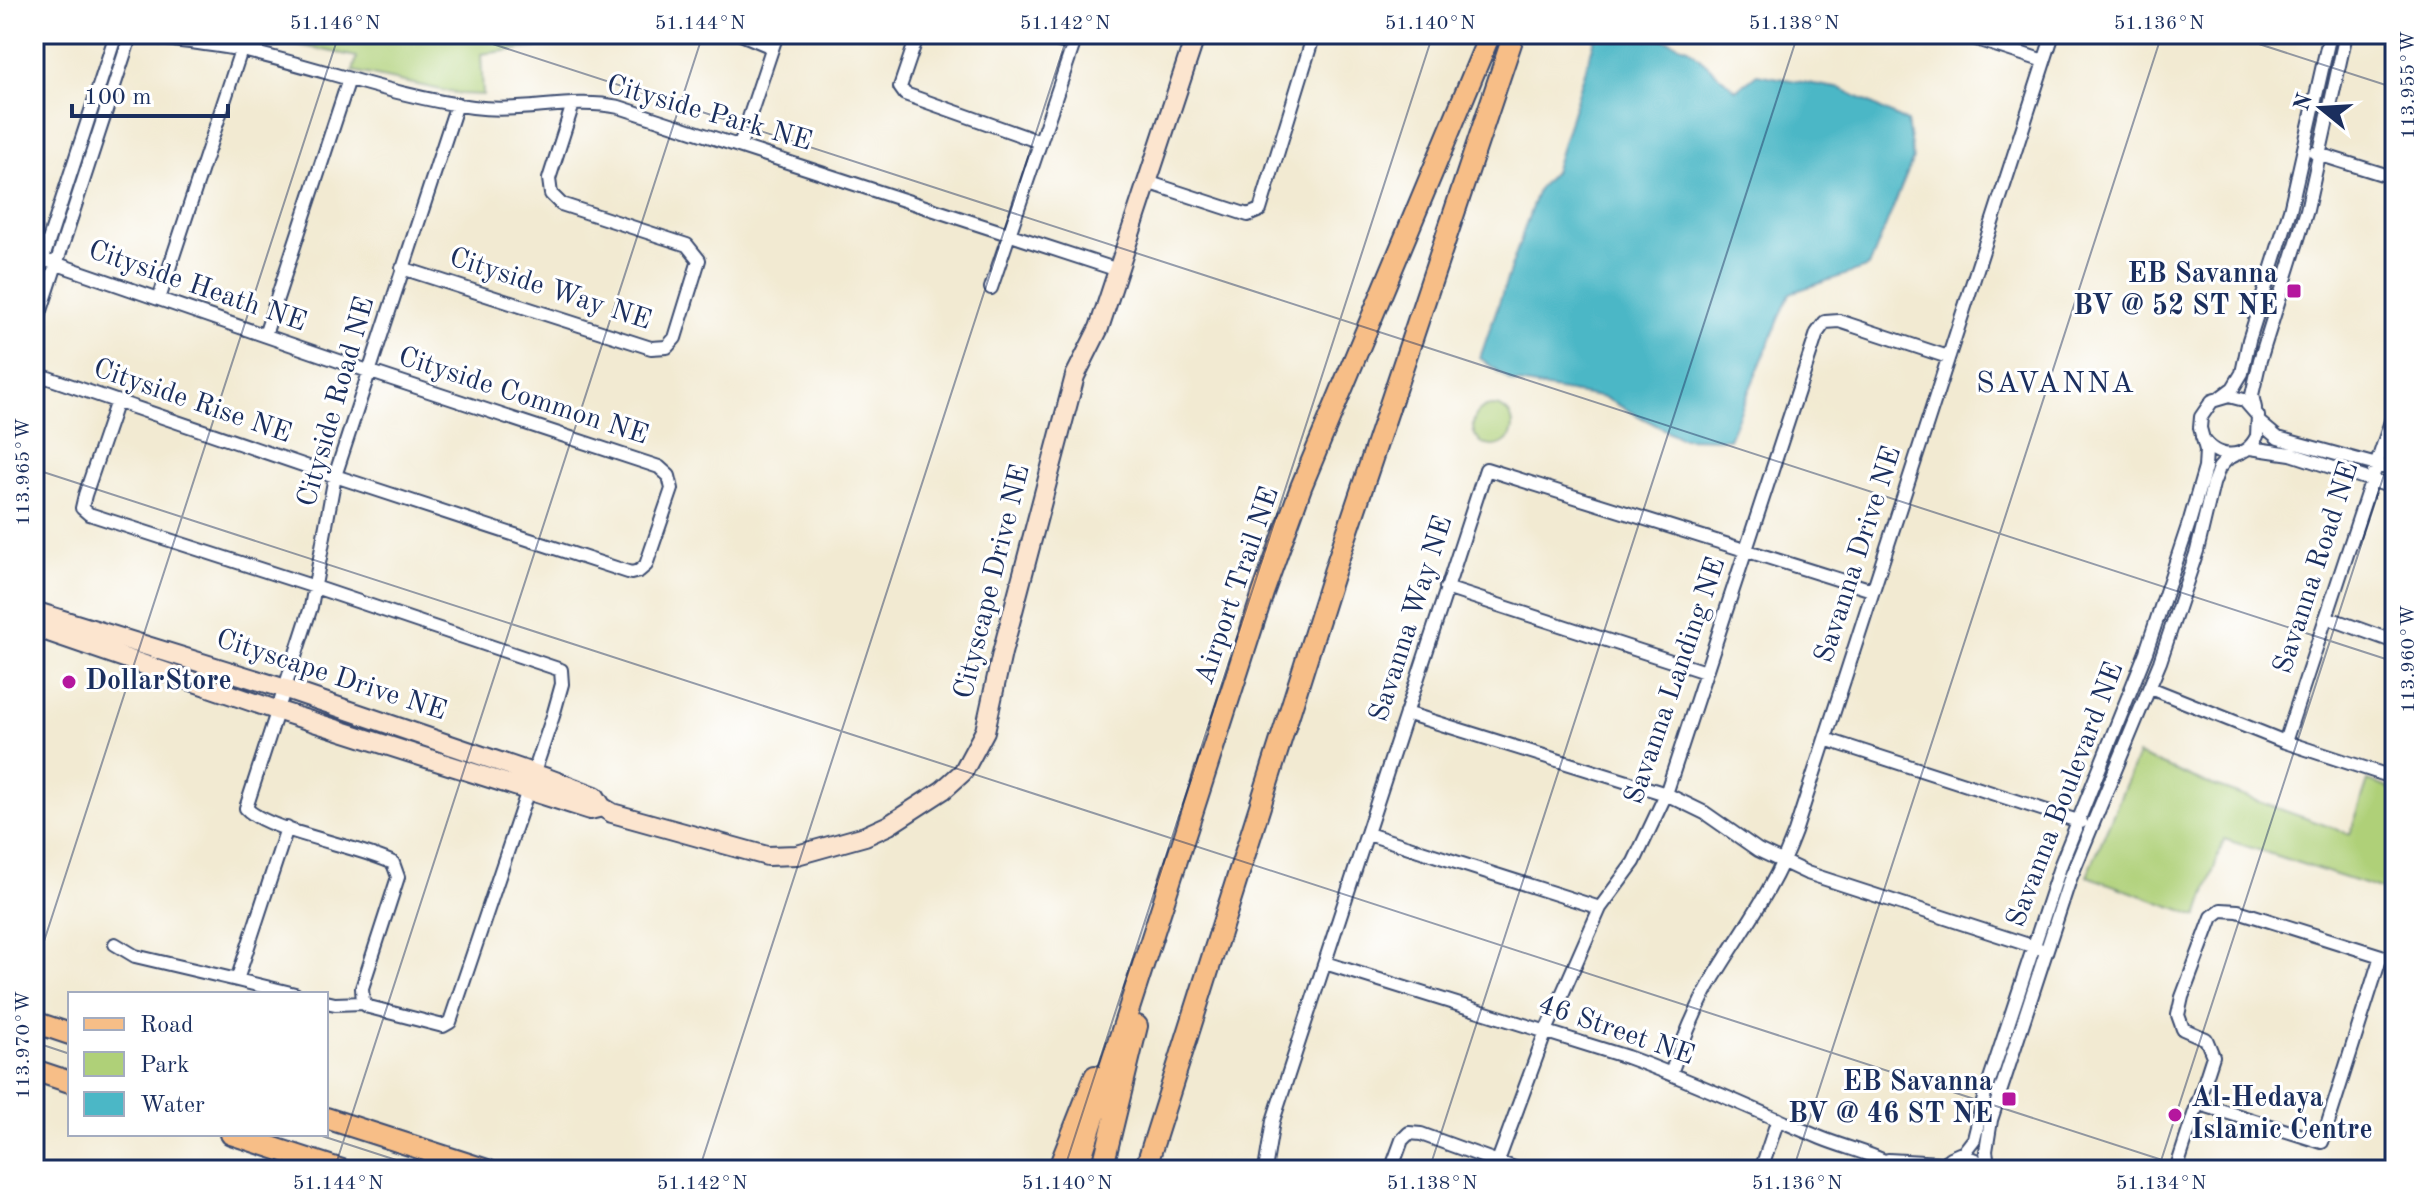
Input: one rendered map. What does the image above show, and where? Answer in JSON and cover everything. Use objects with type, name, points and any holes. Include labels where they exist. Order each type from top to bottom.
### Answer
[{"type":"main road","name":"Airport Trail NE","points":[[1077,1170],[1263,593],[1301,487],[1490,34]]},
{"type":"main road","points":[[1145,1170],[1334,572],[1514,34]]},
{"type":"main road","points":[[1058,1170],[1171,882]]},
{"type":"main road","points":[[1102,1170],[1171,882]]},
{"type":"main road","points":[[34,1022],[68,1033]]},
{"type":"main road","points":[[34,1070],[68,1081]]},
{"type":"main road","points":[[1154,1170],[1164,1112]]},
{"type":"main road","points":[[328,1119],[490,1170]]},
{"type":"main road","points":[[237,1136],[342,1170]]},
{"type":"street","points":[[34,286],[38,257],[116,34]]},
{"type":"street","points":[[34,332],[133,34]]},
{"type":"street","name":"Cityside Park NE","points":[[133,34],[241,50],[457,104],[498,109],[600,103],[619,107],[1118,270]]},
{"type":"street","points":[[740,145],[774,40],[741,34]]},
{"type":"street","points":[[918,34],[900,87],[905,94],[1040,142]]},
{"type":"street","points":[[991,288],[1075,39],[1037,34]]},
{"type":"street","name":"Cityscape Drive NE","points":[[34,611],[286,689],[532,782],[590,810],[602,807],[612,813],[742,850],[767,856],[797,855],[865,836],[889,825],[935,796],[963,772],[985,731],[1002,653],[1071,387],[1099,328],[1196,34]]},
{"type":"street","points":[[1147,182],[1248,215],[1260,210],[1314,34]]},
{"type":"street","points":[[1961,34],[2044,61]]},
{"type":"street","name":"Savanna Drive NE","points":[[1671,1073],[1700,1004],[1755,916],[1783,863],[2053,34]]},
{"type":"street","points":[[2330,34],[2290,210],[2249,340],[2242,373],[2233,388],[2205,408],[2200,428],[2206,444],[2219,454],[2235,455],[2250,448],[2291,454],[2395,488]]},
{"type":"street","points":[[2250,448],[2257,436],[2257,416],[2252,395],[2260,360],[2307,210],[2346,34]]},
{"type":"street","points":[[159,299],[241,50]]},
{"type":"street","points":[[265,335],[349,79]]},
{"type":"street","name":"Cityside Road NE","points":[[287,828],[253,815],[246,808],[311,607],[335,476],[457,104]]},
{"type":"street","name":"Cityside Way NE","points":[[402,268],[651,348],[667,347],[675,338],[699,260],[687,245],[561,204],[551,194],[549,179],[573,104]]},
{"type":"street","points":[[2304,151],[2395,178]]},
{"type":"street","name":"Cityside Heath NE","points":[[38,257],[368,371]]},
{"type":"street","name":"Savanna Landing NE","points":[[1498,1161],[1546,1031],[1600,908],[1634,862],[1666,794],[1817,333],[1825,322],[1839,321],[1948,357]]},
{"type":"street","name":"Cityside Common NE","points":[[335,476],[631,573],[646,565],[672,489],[669,476],[659,467],[368,371]]},
{"type":"street","name":"Cityside Rise NE","points":[[34,373],[335,476]]},
{"type":"street","points":[[2221,397],[2244,400],[2278,438],[2395,470]]},
{"type":"street","points":[[117,401],[85,495],[82,508],[89,514],[561,670],[562,684],[532,782],[450,1022],[443,1026],[363,1003],[328,1002]]},
{"type":"street","name":"Savanna Road NE","points":[[2285,742],[2395,409]]},
{"type":"street","name":"Savanna Boulevard NE","points":[[1988,1170],[1986,1151],[1991,1120],[2076,820],[2146,652],[2190,520],[2205,468],[2206,450],[2202,437]]},
{"type":"street","name":"Savanna Boulevard NE","points":[[1942,1164],[1964,1152],[1974,1139],[1985,1094],[2039,948],[2150,688],[2197,551],[2219,468],[2235,455]]},
{"type":"street","name":"Savanna Way NE","points":[[1265,1170],[1273,1121],[1486,469],[1872,590]]},
{"type":"street","points":[[1446,588],[1705,672]]},
{"type":"street","points":[[2326,617],[2395,642]]},
{"type":"street","name":"Cityscape Drive NE","points":[[34,627],[279,711],[532,782]]},
{"type":"street","points":[[2150,688],[2285,742],[2395,778]]},
{"type":"street","points":[[1406,713],[1666,794],[1705,813],[1740,839],[1807,873],[2039,948]]},
{"type":"street","points":[[1825,739],[2091,825]]},
{"type":"street","points":[[237,980],[287,828],[389,861],[397,867],[398,877],[362,988],[363,1003]]},
{"type":"street","points":[[1368,834],[1600,908]]},
{"type":"street","points":[[2176,1170],[2197,1103],[2213,1056],[2206,1039],[2183,1029],[2178,1015],[2208,922],[2216,913],[2238,911],[2381,956],[2322,1142],[2197,1103]]},
{"type":"street","points":[[115,944],[135,956],[287,992]]},
{"type":"street","name":"46 Street NE","points":[[1325,963],[1671,1073],[1824,1139],[1886,1160],[1942,1164],[1961,1156],[1972,1158],[1988,1170]]},
{"type":"street","points":[[1761,1170],[1778,1119]]},
{"type":"street","points":[[1391,1170],[1402,1140],[1409,1133],[1520,1170]]},
{"type":"street","name":"46 Street NE","points":[[1886,1160],[1901,1170]]},
{"type":"green space","points":[[246,34],[534,34],[537,47],[481,54],[483,95],[460,94],[353,71],[357,57]]},
{"type":"green space","points":[[1493,406],[1507,412],[1513,426],[1507,440],[1493,446],[1479,440],[1473,426],[1479,412]]},
{"type":"green space","points":[[2138,755],[2195,779],[2350,834],[2368,781],[2395,790],[2395,894],[2224,839],[2198,916],[2087,876]]},
{"type":"water","points":[[1599,34],[1650,34],[1688,48],[1736,90],[1757,74],[1842,89],[1907,122],[1913,159],[1869,267],[1790,293],[1729,439],[1680,438],[1605,398],[1512,382],[1480,358],[1538,189],[1554,172]]},
{"type":"place","name":"EB Savanna BV @ 52 ST NE","points":[[2294,291]]},
{"type":"place","name":"DollarStore","points":[[69,682]]},
{"type":"place","name":"EB Savanna BV @ 46 ST NE","points":[[2009,1099]]},
{"type":"place","name":"Al-Hedaya Islamic Centre","points":[[2175,1115]]},
{"type":"district","name":"SAVANNA","points":[[2056,384]]}]
